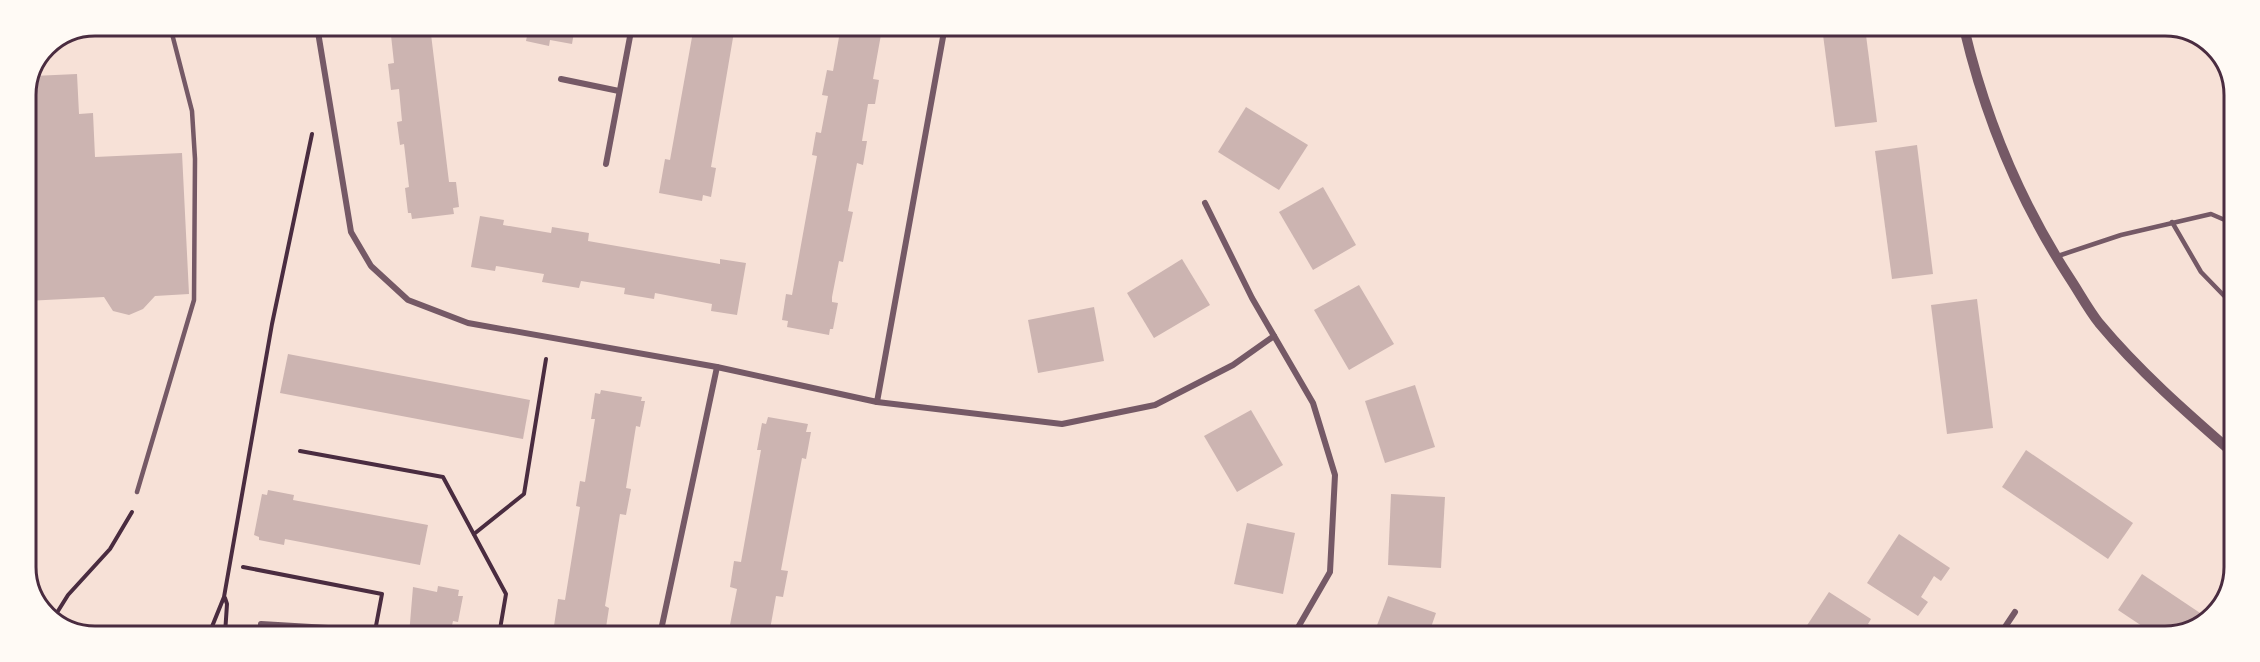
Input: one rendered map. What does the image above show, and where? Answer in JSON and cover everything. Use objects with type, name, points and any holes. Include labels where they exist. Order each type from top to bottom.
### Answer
[{"type":"street","points":[[319,36],[351,232],[371,266],[408,300],[468,323],[717,367],[877,402],[1062,424],[1155,405],[1233,365],[1274,336]]},
{"type":"street","points":[[606,164],[630,36]]},
{"type":"street","points":[[877,402],[943,36]]},
{"type":"street","points":[[1966,36],[1975,78],[2002,152],[2025,204],[2055,256],[2098,322],[2158,387],[2224,445]]},
{"type":"street","points":[[561,79],[619,91]]},
{"type":"street","points":[[1205,203],[1274,336],[1313,403],[1335,475],[1330,572],[1299,626]]},
{"type":"street","points":[[662,626],[717,367]]},
{"type":"street","points":[[2006,626],[2015,612]]},
{"type":"street","points":[[261,626],[261,624],[294,626]]},
{"type":"lane","points":[[137,492],[194,300],[195,159],[192,111],[173,36]]},
{"type":"lane","points":[[2055,256],[2172,222],[2211,214],[2224,220]]},
{"type":"lane","points":[[2172,222],[2201,272],[2224,296]]},
{"type":"path","points":[[212,626],[225,597],[273,324],[313,129]]},
{"type":"path","points":[[474,534],[524,494],[548,338]]},
{"type":"path","points":[[300,451],[443,477],[506,594],[501,626]]},
{"type":"path","points":[[57,612],[68,595],[110,549],[131,517],[137,492]]},
{"type":"path","points":[[243,567],[382,594],[375,626]]},
{"type":"path","points":[[225,597],[227,604],[226,626]]},
{"type":"building","points":[[391,36],[431,36],[449,182],[456,182],[459,207],[453,208],[454,214],[412,219],[411,213],[408,213],[405,188],[409,187],[404,144],[400,145],[397,122],[402,121],[399,89],[391,90],[388,64],[394,63]]},
{"type":"building","points":[[527,36],[573,36],[572,44],[550,40],[549,46],[526,41]]},
{"type":"building","points":[[692,36],[733,36],[711,167],[716,168],[711,197],[703,195],[702,201],[659,193],[665,159],[670,160]]},
{"type":"building","points":[[839,36],[881,36],[873,79],[879,80],[875,104],[868,104],[862,141],[867,141],[863,165],[857,163],[848,211],[853,212],[843,262],[839,261],[832,297],[832,302],[838,303],[833,329],[830,329],[829,335],[787,327],[788,321],[782,320],[786,294],[792,295],[817,156],[812,155],[816,132],[821,133],[828,96],[822,95],[827,70],[833,71]]},
{"type":"building","points":[[1823,36],[1866,36],[1877,122],[1835,127]]},
{"type":"building","points":[[77,74],[79,114],[93,113],[95,157],[182,153],[189,294],[155,296],[143,309],[129,315],[113,311],[104,297],[36,300],[36,95],[39,76]]},
{"type":"building","points":[[1246,107],[1308,145],[1279,190],[1218,152]]},
{"type":"building","points":[[1917,145],[1933,274],[1892,279],[1875,151]]},
{"type":"building","points":[[1323,187],[1356,245],[1313,270],[1279,212]]},
{"type":"building","points":[[480,216],[504,220],[503,225],[551,233],[552,227],[589,233],[588,241],[720,264],[720,259],[746,263],[737,315],[711,311],[712,304],[655,293],[654,299],[624,294],[625,288],[581,281],[579,288],[542,282],[544,274],[496,266],[495,271],[471,267]]},
{"type":"building","points":[[1182,259],[1210,305],[1154,338],[1127,293]]},
{"type":"building","points":[[1359,285],[1394,344],[1349,370],[1314,310]]},
{"type":"building","points":[[1977,299],[1993,428],[1947,434],[1931,305]]},
{"type":"building","points":[[1094,307],[1104,361],[1038,373],[1028,320]]},
{"type":"building","points":[[288,354],[530,400],[523,439],[280,393]]},
{"type":"building","points":[[1415,385],[1435,447],[1385,463],[1365,401]]},
{"type":"building","points":[[601,390],[642,397],[641,401],[645,401],[640,427],[636,426],[626,488],[631,489],[626,515],[620,514],[605,606],[609,608],[606,626],[554,626],[558,599],[565,600],[580,507],[576,506],[580,481],[585,482],[595,419],[591,419],[595,393],[600,394]]},
{"type":"building","points":[[1251,410],[1283,465],[1237,492],[1204,436]]},
{"type":"building","points":[[768,417],[808,424],[806,432],[811,432],[806,459],[802,458],[781,570],[788,571],[783,597],[776,596],[771,626],[730,626],[737,589],[730,587],[734,561],[741,562],[761,450],[757,450],[762,423],[766,424]]},
{"type":"building","points":[[2026,450],[2133,523],[2108,559],[2002,487]]},
{"type":"building","points":[[268,490],[294,495],[293,500],[428,525],[420,565],[285,539],[284,545],[259,540],[259,537],[254,535],[262,494],[267,495]]},
{"type":"building","points":[[1391,494],[1445,497],[1441,568],[1388,565]]},
{"type":"building","points":[[1247,523],[1295,533],[1283,594],[1234,584]]},
{"type":"building","points":[[1899,534],[1950,568],[1941,581],[1934,576],[1921,597],[1928,602],[1918,616],[1867,583]]},
{"type":"building","points":[[2142,574],[2201,614],[2184,623],[2142,626],[2118,610]]},
{"type":"building","points":[[438,586],[459,590],[458,596],[463,596],[458,622],[453,621],[452,626],[410,626],[413,587],[437,592]]},
{"type":"building","points":[[1829,592],[1871,619],[1868,624],[1872,626],[1807,626]]},
{"type":"building","points":[[1388,596],[1436,613],[1431,626],[1377,626]]}]
